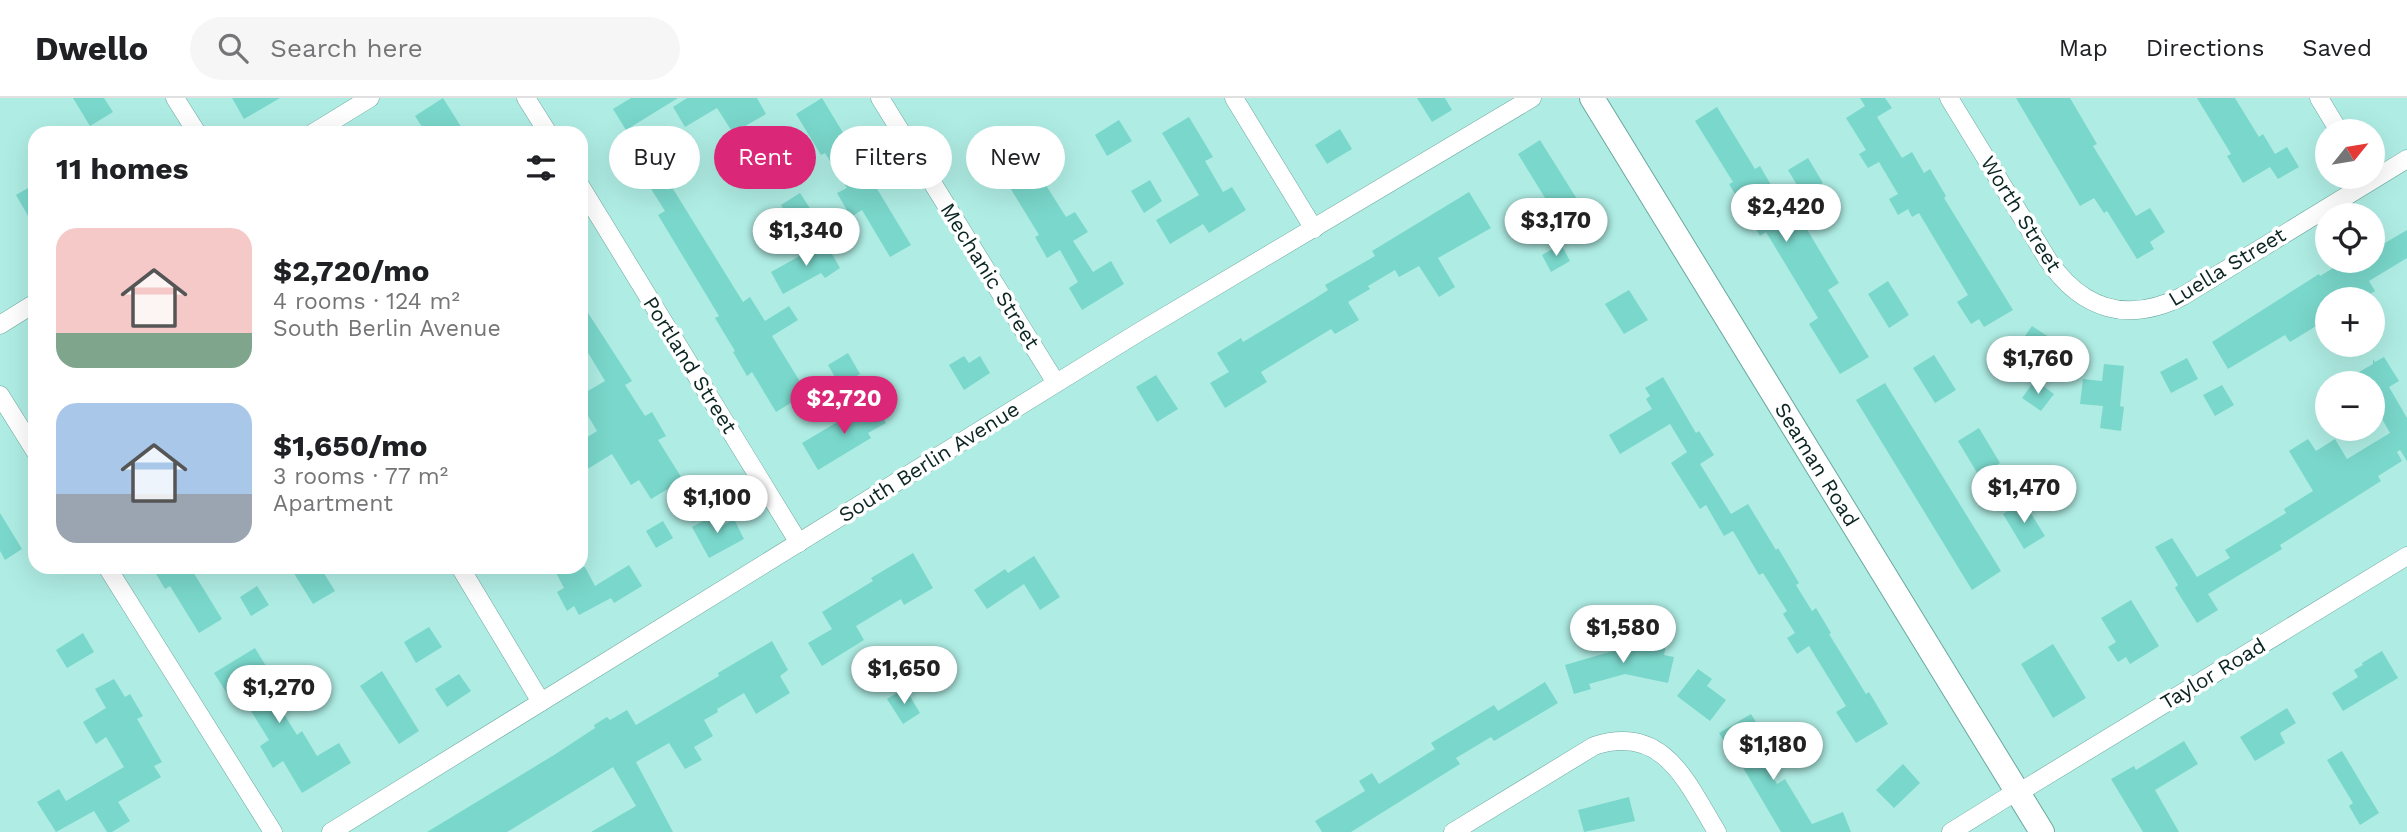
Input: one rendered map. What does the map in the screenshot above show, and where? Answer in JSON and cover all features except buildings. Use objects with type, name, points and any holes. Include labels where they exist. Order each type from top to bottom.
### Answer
[{"type":"street","points":[[175,98],[193,126]]},
{"type":"street","points":[[324,126],[370,98]]},
{"type":"street","points":[[526,98],[544,126]]},
{"type":"street","name":"Mechanic Street","points":[[880,98],[1056,383]]},
{"type":"street","points":[[1234,98],[1314,229]]},
{"type":"street","name":"South Berlin Avenue","points":[[331,832],[1056,383],[1532,98]]},
{"type":"street","name":"Seaman Road","points":[[1592,98],[2042,832]]},
{"type":"street","name":"Worth Street","points":[[1949,98],[2056,271],[2075,292],[2100,306],[2113,309]]},
{"type":"street","points":[[2319,98],[2332,119]]},
{"type":"street","name":"Luella Street","points":[[2385,171],[2407,159]]},
{"type":"street","name":"Luella Street","points":[[2113,309],[2138,311],[2174,301],[2353,189]]},
{"type":"street","name":"Portland Street","points":[[588,198],[799,543]]},
{"type":"street","points":[[0,325],[28,307]]},
{"type":"street","points":[[0,395],[28,440]]},
{"type":"street","name":"Taylor Road","points":[[1951,832],[2407,556]]},
{"type":"street","points":[[111,574],[272,832]]},
{"type":"street","points":[[464,574],[541,702]]},
{"type":"street","points":[[1453,832],[1594,746],[1620,741],[1646,745],[1670,760],[1717,832]]}]
